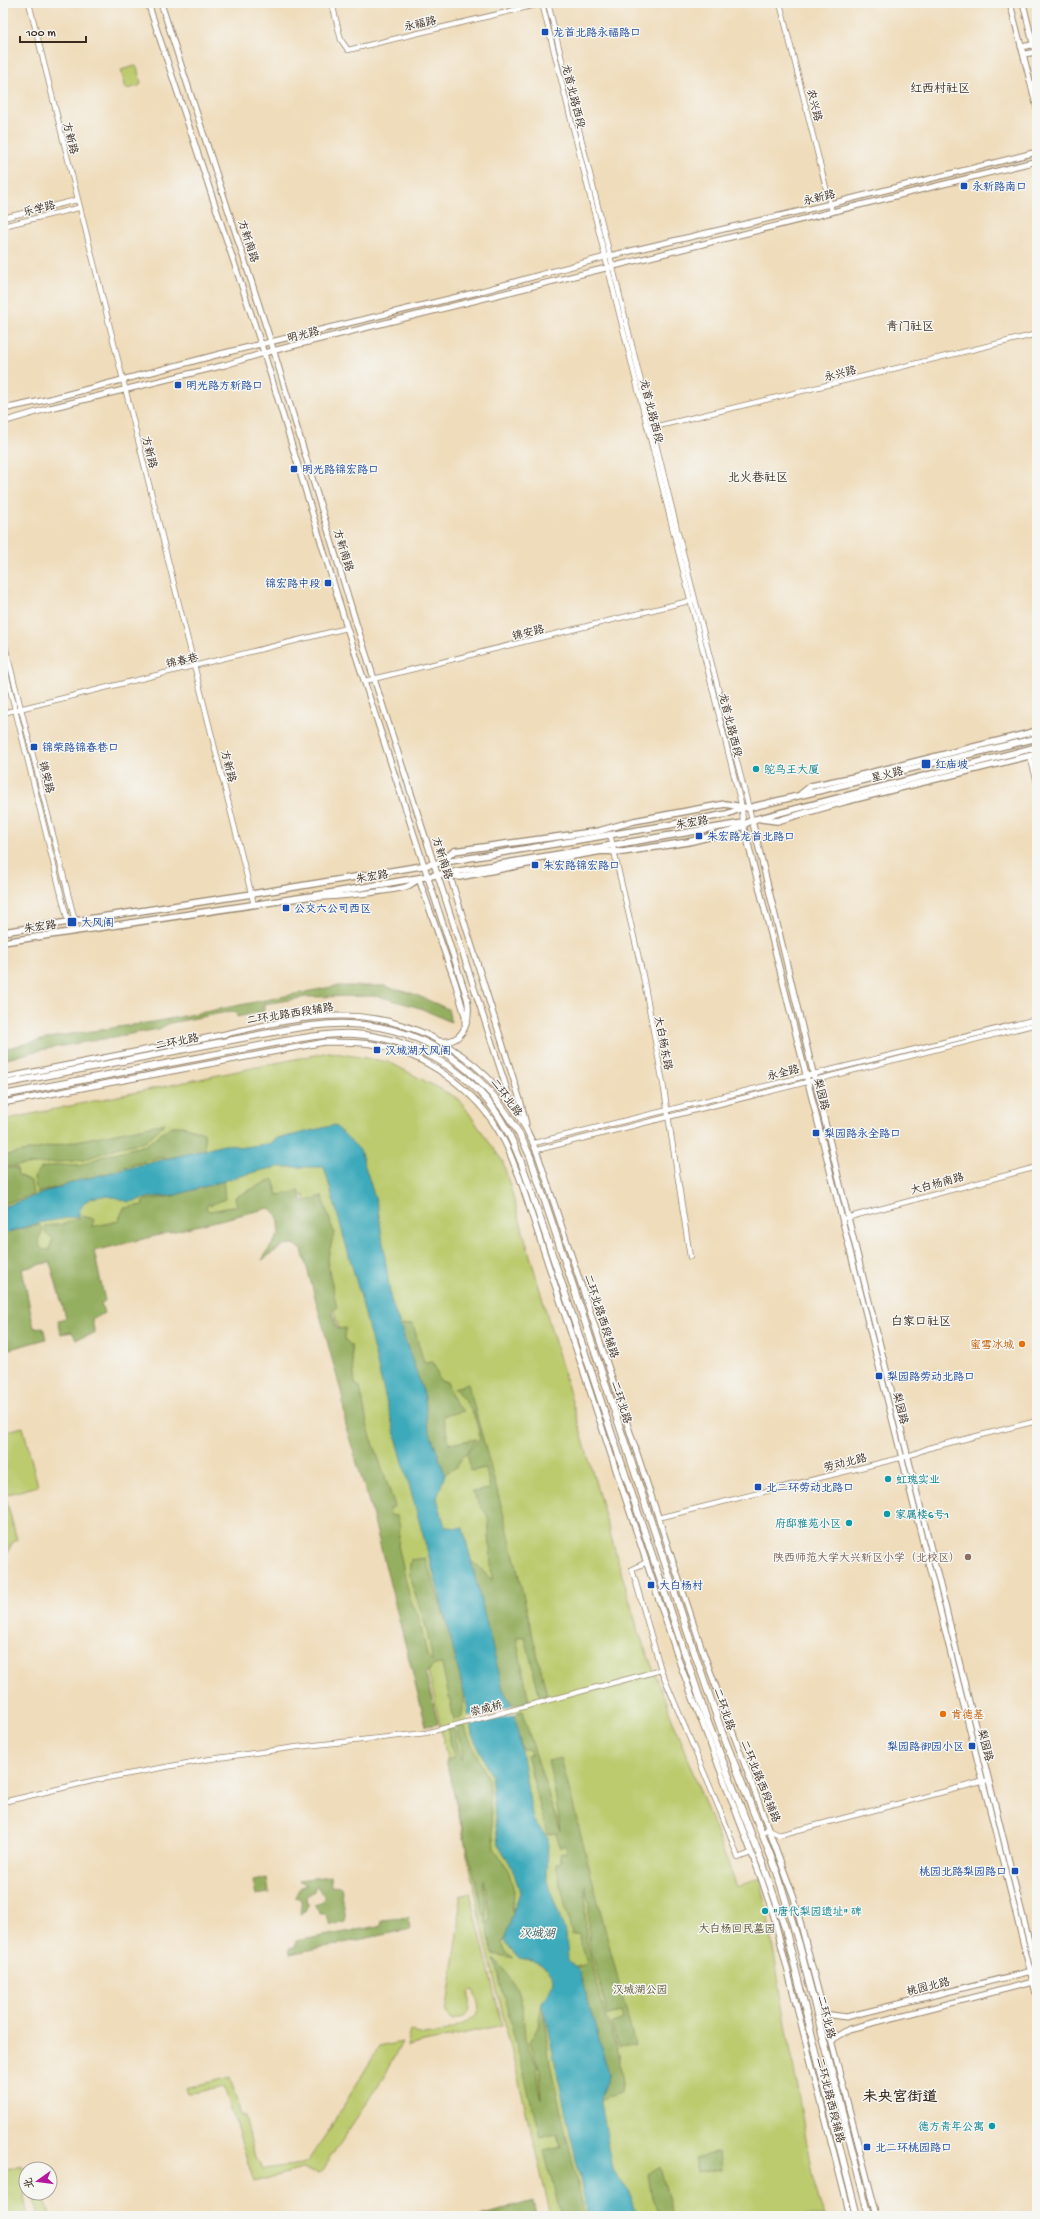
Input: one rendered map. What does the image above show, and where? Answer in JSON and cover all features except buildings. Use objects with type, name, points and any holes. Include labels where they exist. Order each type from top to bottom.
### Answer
[{"type":"highway","name":"二环北路","points":[[3,1084],[279,1031],[311,1026],[349,1024],[383,1028],[422,1042],[450,1056],[478,1077],[496,1097],[519,1131],[530,1156],[695,1654],[722,1732],[777,1872],[799,1944],[869,2216]]},
{"type":"highway","name":"二环北路","points":[[3,1095],[285,1041],[326,1034],[355,1034],[401,1044],[438,1059],[467,1080],[489,1103],[510,1135],[526,1176],[707,1720],[764,1867],[785,1928],[857,2216]]},
{"type":"main road","name":"方新南路","points":[[148,3],[264,353],[347,628],[467,998],[469,1019],[462,1032]]},
{"type":"main road","name":"方新南路","points":[[161,3],[271,342],[374,679],[511,1102]]},
{"type":"main road","points":[[1010,3],[1037,108]]},
{"type":"main road","points":[[1023,3],[1035,44],[1037,60]]},
{"type":"main road","points":[[1021,47],[1035,44]]},
{"type":"main road","points":[[1024,54],[1036,52]]},
{"type":"main road","name":"永新路","points":[[605,257],[830,204],[1037,152]]},
{"type":"main road","name":"永新路","points":[[610,266],[1037,161]]},
{"type":"main road","name":"明光路","points":[[3,409],[261,344],[478,292],[605,257]]},
{"type":"main road","name":"明光路","points":[[3,422],[50,408],[225,365],[264,353],[274,352],[610,266]]},
{"type":"main road","points":[[798,796],[811,786],[854,777],[1037,731]]},
{"type":"main road","points":[[993,748],[1013,738]]},
{"type":"main road","name":"星火路","points":[[745,808],[1037,738]]},
{"type":"main road","name":"星火路","points":[[744,823],[854,793],[951,772],[1037,746]]},
{"type":"main road","points":[[997,763],[1011,753]]},
{"type":"main road","points":[[951,772],[1037,754]]},
{"type":"main road","points":[[755,819],[777,821],[896,785]]},
{"type":"main road","points":[[833,805],[854,793]]},
{"type":"main road","points":[[443,861],[454,852],[598,831],[725,804],[745,808]]},
{"type":"main road","name":"朱宏路","points":[[3,932],[252,894],[434,862],[727,814],[745,808]]},
{"type":"main road","name":"梨园路","points":[[755,819],[845,1218]]},
{"type":"main road","points":[[449,873],[460,878],[535,862],[602,851],[614,852],[688,842],[733,831],[744,823]]},
{"type":"main road","name":"朱宏路","points":[[3,942],[254,905],[744,823]]},
{"type":"main road","name":"梨园路","points":[[744,823],[808,1082],[845,1218],[986,1781],[1037,1972]]},
{"type":"main road","points":[[593,837],[614,827]]},
{"type":"main road","points":[[449,873],[521,1103],[528,1131]]},
{"type":"main road","points":[[419,878],[463,1008],[466,1022],[462,1032],[449,1041],[438,1041]]},
{"type":"main road","name":"二环北路西段辅路","points":[[3,1078],[291,1022],[326,1016],[356,1017],[380,1020],[405,1026],[438,1041],[462,1055],[487,1075],[511,1102],[537,1150],[720,1701],[794,1898],[877,2216]]},
{"type":"main road","name":"二环北路西段辅路","points":[[3,1103],[325,1042],[372,1044],[400,1052],[434,1067],[449,1077],[474,1098],[488,1115],[502,1136],[519,1176],[680,1664],[774,1917],[850,2216]]},
{"type":"main road","name":"梨园路","points":[[986,1781],[1029,1971],[1035,1981],[1037,1998]]},
{"type":"main road","name":"桃园北路","points":[[825,2014],[846,2017],[1029,1971],[1037,1972]]},
{"type":"main road","name":"桃园北路","points":[[831,2040],[849,2030],[1035,1981]]},
{"type":"street","name":"方新路","points":[[28,3],[78,208],[254,905]]},
{"type":"street","name":"永福路","points":[[332,3],[341,40],[348,50],[543,3]]},
{"type":"street","name":"龙首北路西段","points":[[543,3],[605,257],[610,266],[696,599],[745,808],[744,823]]},
{"type":"street","name":"龙首北路西段","points":[[548,3],[611,256],[610,266],[647,428],[690,601],[745,808],[755,819]]},
{"type":"street","name":"农兴路","points":[[780,3],[832,212]]},
{"type":"street","name":"乐学路","points":[[3,218],[77,200]]},
{"type":"street","name":"乐学路","points":[[3,226],[78,208]]},
{"type":"street","name":"永兴路","points":[[647,428],[1037,334]]},
{"type":"street","name":"锦安路","points":[[365,682],[696,599]]},
{"type":"street","name":"锦春巷","points":[[3,713],[347,628]]},
{"type":"street","name":"锦荣路","points":[[3,638],[75,921]]},
{"type":"street","name":"锦荣路","points":[[3,661],[68,922]]},
{"type":"street","points":[[1030,756],[1037,783]]},
{"type":"street","name":"大白杨东路","points":[[610,834],[643,976],[667,1110],[690,1257]]},
{"type":"street","name":"永全路","points":[[534,1143],[1037,1019]]},
{"type":"street","name":"永全路","points":[[537,1150],[1037,1024]]},
{"type":"street","name":"大白杨南路","points":[[845,1218],[1037,1167]]},
{"type":"street","name":"劳动北路","points":[[658,1518],[1037,1421]]},
{"type":"street","points":[[647,1562],[632,1569],[660,1670],[729,1832],[738,1858],[751,1854]]},
{"type":"street","name":"崇威桥","points":[[3,1802],[96,1780],[204,1760],[297,1747],[426,1733],[529,1707],[660,1670]]},
{"type":"street","points":[[762,1832],[769,1829],[779,1835],[986,1781]]},
{"type":"green space","points":[[135,66],[137,67],[141,83],[139,86],[126,89],[121,70]]},
{"type":"green space","points":[[336,986],[384,986],[414,994],[448,1009],[451,1022],[420,1008],[378,996],[307,997],[264,1004],[264,1011],[237,1017],[236,1012],[232,1011],[170,1023],[159,1029],[40,1050],[3,1060],[3,1049],[58,1036],[159,1021]]},
{"type":"green space","name":"汉城湖公园","points":[[329,1052],[389,1062],[459,1099],[503,1162],[638,1630],[737,1887],[761,1878],[813,2180],[824,2216],[551,2216],[485,1940],[432,1687],[304,1195],[285,1196],[3,1273],[3,1120]]},
{"type":"green space","points":[[165,1123],[145,1142],[119,1147],[83,1160],[3,1167],[3,1156]]},
{"type":"green space","points":[[171,1126],[183,1126],[204,1133],[205,1151],[170,1158],[159,1158],[121,1168],[104,1178],[91,1178],[37,1193],[34,1178],[41,1168],[58,1165],[80,1166],[103,1156],[146,1145]]},
{"type":"green space","points":[[17,1168],[18,1175],[31,1181],[33,1195],[3,1204],[3,1170]]},
{"type":"green space","points":[[223,1178],[225,1199],[211,1205],[208,1203],[206,1209],[210,1211],[237,1206],[235,1197],[273,1179],[278,1195],[299,1191],[303,1202],[322,1196],[334,1233],[327,1261],[337,1308],[332,1310],[337,1329],[346,1328],[345,1340],[351,1345],[355,1384],[360,1387],[368,1428],[395,1506],[389,1509],[390,1515],[397,1516],[400,1527],[398,1545],[411,1604],[418,1615],[427,1655],[432,1662],[425,1626],[410,1577],[409,1572],[411,1560],[425,1558],[444,1615],[458,1664],[462,1687],[463,1705],[461,1718],[454,1720],[442,1664],[434,1665],[426,1674],[438,1724],[426,1726],[371,1509],[346,1427],[342,1395],[302,1250],[294,1244],[284,1245],[262,1260],[280,1232],[278,1215],[269,1208],[94,1251],[105,1301],[101,1303],[104,1313],[92,1320],[95,1334],[76,1339],[72,1332],[61,1334],[58,1320],[66,1318],[50,1262],[22,1269],[34,1328],[43,1327],[46,1339],[3,1351],[3,1233],[39,1224],[43,1230],[38,1240],[41,1249],[49,1250],[53,1238],[46,1234],[44,1226],[65,1224],[82,1216],[94,1219],[92,1227],[118,1221],[124,1208],[143,1205],[145,1200],[173,1196]]},
{"type":"green space","points":[[413,1324],[424,1363],[433,1362],[440,1381],[447,1382],[455,1404],[464,1411],[443,1416],[449,1444],[476,1439],[455,1468],[439,1477],[398,1326]]},
{"type":"green space","points":[[468,1384],[507,1527],[547,1695],[540,1698],[525,1637],[516,1637],[529,1701],[510,1706],[498,1683],[464,1554],[492,1580],[488,1517],[472,1492],[490,1489],[486,1468],[471,1471],[467,1453],[480,1438],[472,1410],[454,1388]]},
{"type":"green space","points":[[23,1427],[38,1486],[5,1495],[17,1540],[12,1543],[8,1552],[3,1556],[3,1432]]},
{"type":"green space","points":[[522,1711],[560,1831],[556,1796],[548,1761],[561,1758],[635,2045],[619,2047],[611,2024],[623,2019],[621,2012],[608,2015],[589,1942],[589,1905],[585,1885],[586,1939],[601,2000],[619,2054],[622,2083],[621,2093],[597,2100],[603,2065],[587,1996],[572,1968],[587,1964],[579,1934],[572,1935],[557,1869],[557,1864],[561,1862],[560,1853],[568,1851],[564,1845],[560,1848],[556,1833],[547,1834],[527,1755],[531,1754],[530,1749],[522,1749],[512,1713]]},
{"type":"green space","points":[[463,1725],[488,1780],[494,1848],[508,1869],[514,1891],[512,1921],[502,1943],[505,1951],[514,1958],[493,1954],[487,1928],[489,1918],[487,1890],[483,1879],[486,1901],[486,1925],[446,1761],[454,1757],[447,1728],[453,1727],[461,1760],[463,1754],[456,1726]]},
{"type":"green space","points":[[330,1876],[331,1886],[341,1887],[345,1913],[345,1922],[331,1925],[326,1914],[320,1914],[314,1905],[321,1903],[325,1897],[316,1885],[314,1891],[307,1896],[308,1905],[305,1912],[300,1914],[302,1899],[295,1897],[300,1887],[307,1885],[299,1880]]},
{"type":"green space","points":[[267,1878],[269,1893],[256,1895],[253,1881]]},
{"type":"green space","points":[[470,1892],[502,2025],[407,2046],[411,2031],[418,2035],[433,2034],[460,2025],[475,2017],[478,2013],[478,2004],[473,1989],[469,1993],[469,2008],[464,2016],[453,2020],[446,2013],[459,1927],[460,1895]]},
{"type":"green space","points":[[409,1917],[411,1929],[290,1954],[289,1948],[296,1947],[296,1941],[373,1927],[381,1925],[382,1920]]},
{"type":"green space","points":[[494,1958],[518,1989],[523,2010],[525,2039],[537,2066],[542,2099],[540,2071],[530,2042],[538,2027],[542,2002],[550,2064],[585,2216],[561,2216],[544,2151],[561,2147],[558,2133],[540,2137]]},
{"type":"green space","points":[[402,2042],[385,2075],[320,2173],[302,2169],[254,2182],[224,2087],[188,2094],[186,2088],[230,2077],[241,2116],[245,2116],[255,2158],[263,2169],[302,2164],[307,2162],[329,2130],[379,2047]]},
{"type":"green space","points":[[719,2152],[721,2169],[698,2173],[695,2158]]},
{"type":"green space","points":[[18,2166],[18,2201],[25,2201],[28,2216],[3,2216],[3,2170]]},
{"type":"green space","points":[[660,2167],[673,2216],[660,2216],[652,2198],[648,2175]]},
{"type":"green space","points":[[34,2201],[45,2201],[50,2216],[38,2216]]},
{"type":"green space","points":[[533,2201],[536,2216],[480,2216]]},
{"type":"water","name":"汉城湖","points":[[335,1125],[360,1150],[378,1208],[391,1300],[425,1397],[427,1424],[445,1474],[437,1498],[445,1527],[463,1528],[503,1689],[514,1710],[533,1820],[548,1838],[547,1881],[566,1934],[568,1961],[579,1971],[609,2074],[600,2097],[613,2170],[630,2192],[637,2216],[588,2216],[542,2002],[549,1992],[552,1984],[552,1977],[550,1971],[545,1967],[538,1963],[519,1958],[504,1941],[520,1892],[512,1867],[498,1844],[491,1776],[472,1734],[467,1705],[439,1593],[388,1408],[361,1298],[324,1167],[278,1167],[258,1171],[176,1195],[152,1197],[129,1202],[114,1197],[102,1196],[91,1198],[84,1203],[79,1211],[79,1216],[38,1223],[3,1234],[3,1207],[80,1180],[224,1145],[243,1147],[268,1144],[280,1137]]},
{"type":"pier","points":[[514,1706],[517,1714],[469,1726],[467,1717]]},
{"type":"place","name":"龙首北路永福路口","points":[[545,32]]},
{"type":"place","name":"永新路南口","points":[[964,186]]},
{"type":"place","name":"明光路方新路口","points":[[178,385]]},
{"type":"place","name":"明光路锦宏路口","points":[[294,469]]},
{"type":"place","name":"锦宏路中段","points":[[328,583]]},
{"type":"place","name":"锦荣路锦春巷口","points":[[34,747]]},
{"type":"place","name":"红庙坡","points":[[926,764]]},
{"type":"place","name":"鸵鸟王大厦","points":[[756,769]]},
{"type":"place","name":"朱宏路龙首北路口","points":[[699,836]]},
{"type":"place","name":"朱宏路锦宏路口","points":[[535,865]]},
{"type":"place","name":"公交六公司西区","points":[[286,908]]},
{"type":"place","name":"大风阁","points":[[72,922]]},
{"type":"place","name":"汉城湖大风阁","points":[[377,1050]]},
{"type":"place","name":"梨园路永全路口","points":[[816,1133]]},
{"type":"place","name":"蜜雪冰城","points":[[1022,1344]]},
{"type":"place","name":"梨园路劳动北路口","points":[[879,1376]]},
{"type":"place","name":"虹瑰实业","points":[[888,1479]]},
{"type":"place","name":"北二环劳动北路口","points":[[758,1487]]},
{"type":"place","name":"家属楼6号1","points":[[887,1514]]},
{"type":"place","name":"府邸雅苑小区","points":[[849,1523]]},
{"type":"place","name":"陕西师范大学大兴新区小学（北校区）","points":[[968,1557]]},
{"type":"place","name":"大白杨村","points":[[651,1585]]},
{"type":"place","name":"肯德基","points":[[943,1714]]},
{"type":"place","name":"梨园路御园小区","points":[[972,1746]]},
{"type":"place","name":"桃园北路梨园路口","points":[[1015,1871]]},
{"type":"place","name":"\"唐代梨园遗址\" 碑","points":[[765,1911]]},
{"type":"place","name":"德方青年公寓","points":[[992,2126]]},
{"type":"place","name":"北二环桃园路口","points":[[867,2147]]},
{"type":"district","name":"红西村社区","points":[[940,88]]},
{"type":"district","name":"青门社区","points":[[910,326]]},
{"type":"district","name":"北火巷社区","points":[[758,477]]},
{"type":"district","name":"白家口社区","points":[[921,1321]]},
{"type":"district","name":"未央宫街道","points":[[900,2096]]},
{"type":"park label","name":"大白杨回民墓园","points":[[737,1928]]}]
